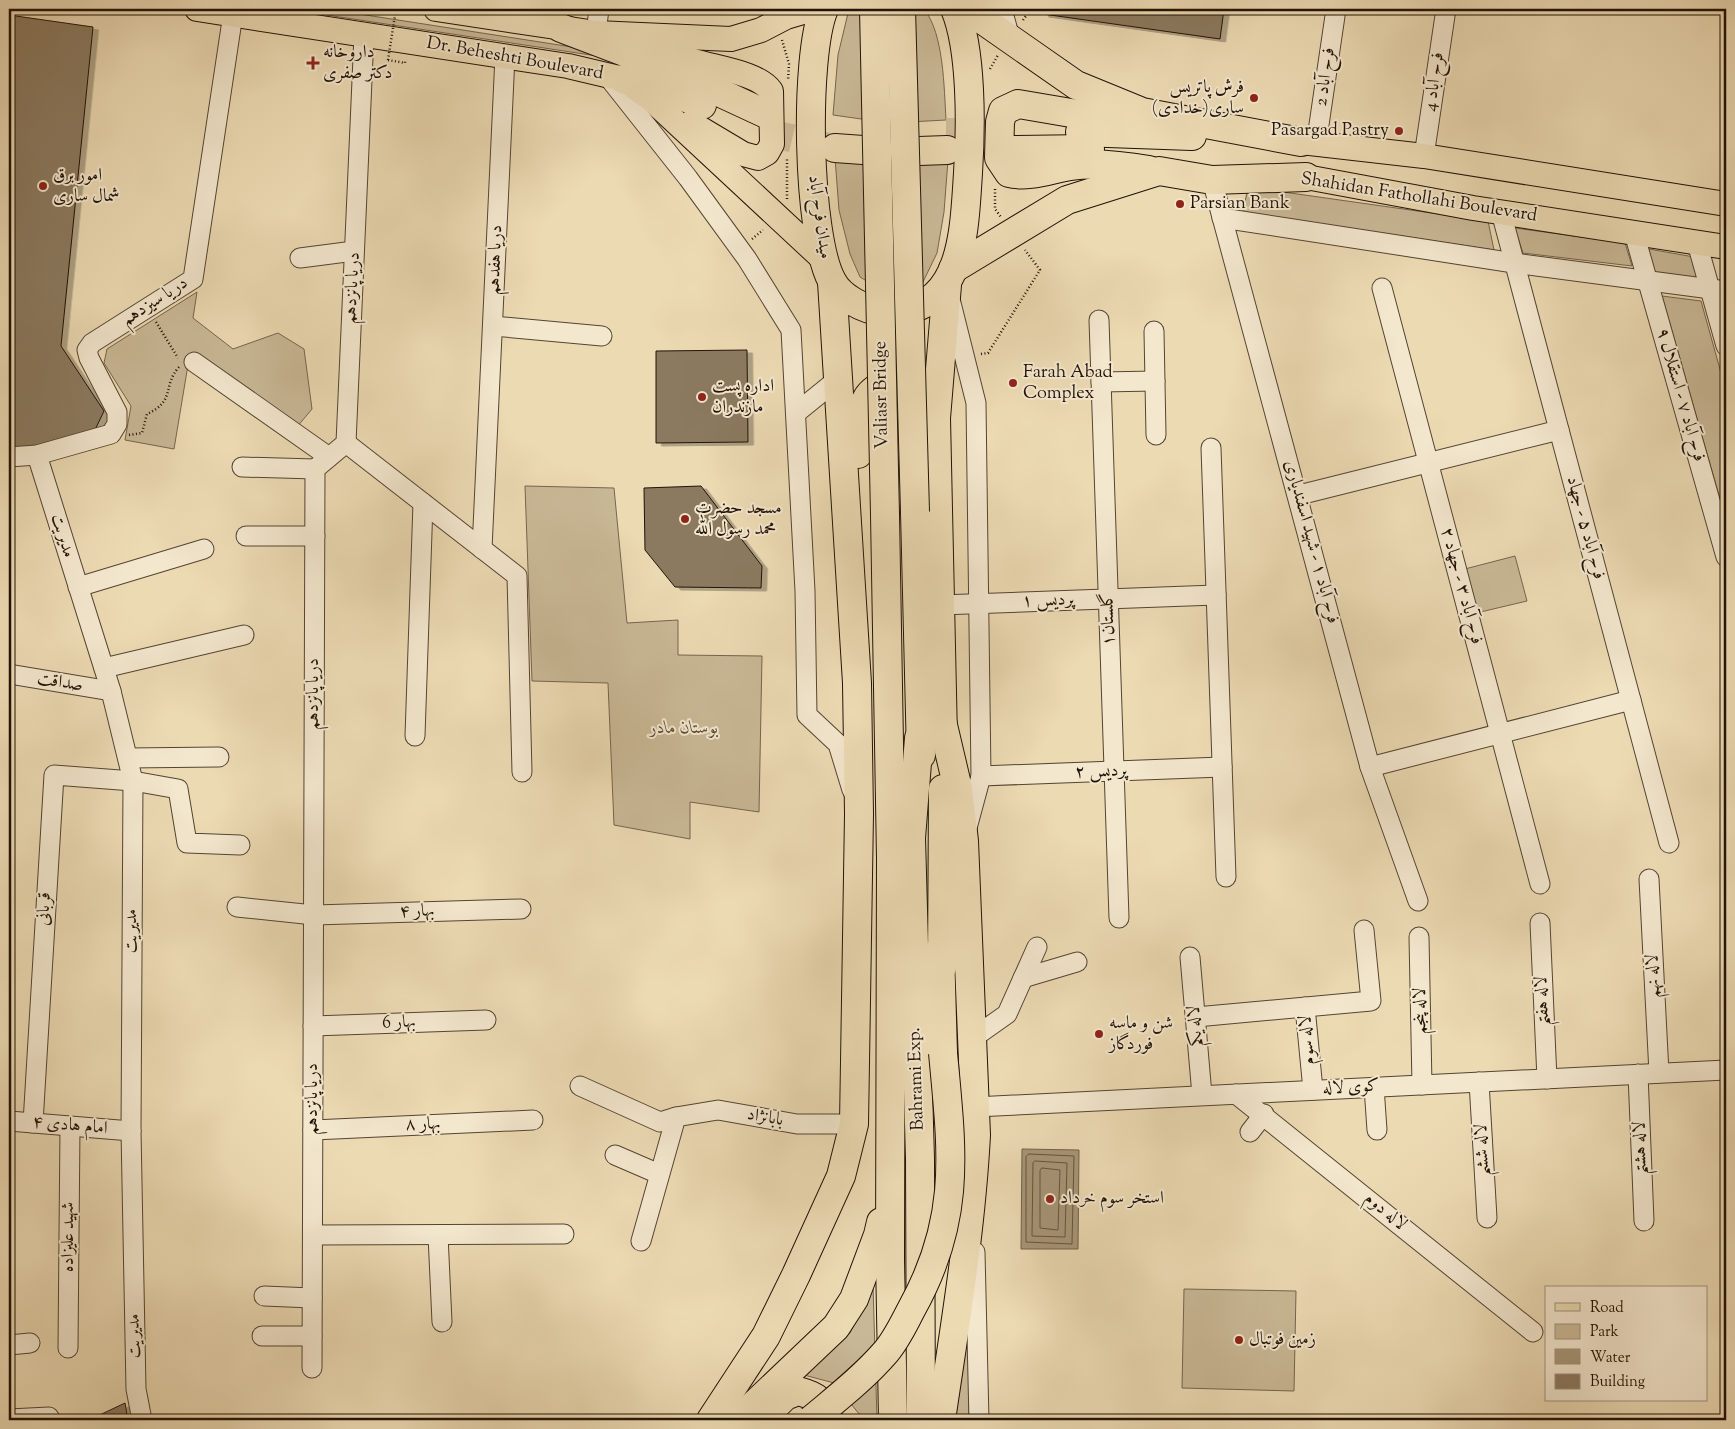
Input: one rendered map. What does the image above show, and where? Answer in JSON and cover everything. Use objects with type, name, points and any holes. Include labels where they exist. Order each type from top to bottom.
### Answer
[{"type":"highway","name":"میدان فرح آباد","points":[[824,9],[813,71],[811,158],[828,271],[852,300],[868,310],[894,312],[922,305],[950,277]]},
{"type":"highway","name":"Valiasr Bridge","points":[[874,9],[890,781]]},
{"type":"highway","name":"Valiasr Bridge","points":[[902,9],[919,738]]},
{"type":"highway","points":[[810,1420],[861,1379],[886,1352],[924,1287],[942,1239],[949,1204],[952,1174],[943,1053],[942,721],[936,418],[950,277],[960,254],[965,226],[969,156],[969,101],[966,64],[964,46],[955,9]]},
{"type":"highway","name":"Shahidan Fathollahi Boulevard","points":[[966,9],[1076,85],[1142,112],[1309,144]]},
{"type":"highway","points":[[561,28],[669,69],[766,123],[666,89],[614,76]]},
{"type":"highway","points":[[1142,112],[1077,114],[1018,104],[1009,107],[1003,112],[1000,122],[999,158],[1009,173],[1020,176],[1073,166],[1127,166],[1159,171]]},
{"type":"highway","points":[[1306,177],[1156,152],[1009,141],[1101,132],[1309,144]]},
{"type":"highway","points":[[835,139],[891,152],[947,141]]},
{"type":"highway","name":"Shahidan Fathollahi Boulevard","points":[[950,277],[1067,200],[1159,171],[1212,180],[1306,177]]},
{"type":"highway","points":[[828,271],[838,379],[857,683]]},
{"type":"highway","points":[[711,1420],[766,1336],[792,1284],[840,1176],[854,1124],[859,814],[857,683],[858,420],[870,394],[884,385],[900,383],[922,392],[931,403],[936,418]]},
{"type":"highway","points":[[941,1420],[974,1182],[975,1107],[964,841],[958,789],[942,721]]},
{"type":"highway","points":[[919,738],[942,967]]},
{"type":"highway","name":"Bahrami Exp.","points":[[919,738],[911,838],[920,1158],[921,1420]]},
{"type":"highway","name":"Bahrami Exp.","points":[[890,781],[892,1420]]},
{"type":"highway","points":[[859,814],[890,1058]]},
{"type":"highway","points":[[738,1420],[836,1327],[854,1299],[878,1235],[891,1176]]},
{"type":"highway","points":[[761,1420],[786,1396],[798,1391],[820,1399],[829,1420]]},
{"type":"main road","name":"Dr. Beheshti Boulevard","points":[[197,9],[505,56],[614,76],[651,99],[778,218],[828,271]]},
{"type":"main road","name":"Dr. Beheshti Boulevard","points":[[436,9],[596,33],[731,38],[761,30],[786,17],[813,9]]},
{"type":"main road","points":[[640,35],[691,60],[754,78],[767,85],[772,100],[772,144],[767,153],[758,158],[743,154],[651,99]]},
{"type":"main road","name":"Shahidan Fathollahi Boulevard","points":[[1309,144],[1424,156],[1726,204]]},
{"type":"main road","name":"Shahidan Fathollahi Boulevard","points":[[1306,177],[1501,212],[1726,247]]},
{"type":"street","points":[[596,33],[599,9]]},
{"type":"street","points":[[1002,9],[1010,38]]},
{"type":"street","name":"فرح آباد 2","points":[[1309,144],[1336,9]]},
{"type":"street","name":"فرح آباد 4","points":[[1424,156],[1446,9]]},
{"type":"street","name":"دریا سیزدهم","points":[[111,434],[117,424],[118,412],[89,358],[87,350],[92,342],[193,279],[233,14]]},
{"type":"street","name":"دریا پانزدهم","points":[[346,443],[364,34]]},
{"type":"street","name":"دریا هفدهم","points":[[482,549],[505,56]]},
{"type":"street","points":[[614,76],[740,250],[791,330],[805,591],[807,715],[838,744],[859,814]]},
{"type":"street","name":"فرح آباد ۱ - شهید اسفندیاری","points":[[1212,180],[1370,767],[1418,901]]},
{"type":"street","name":"فرح آباد ۵ - جهاد","points":[[1501,212],[1669,843]]},
{"type":"street","points":[[1222,218],[1514,263],[1718,290]]},
{"type":"street","name":"فرح آباد ۷ - استقلال ۹","points":[[1634,233],[1726,557]]},
{"type":"street","points":[[1697,243],[1718,290],[1726,346]]},
{"type":"street","points":[[300,258],[354,251]]},
{"type":"street","points":[[950,277],[976,403],[981,776],[964,841]]},
{"type":"street","name":"فرح آباد ۳ - جهاد ۲","points":[[1382,288],[1540,884]]},
{"type":"street","name":"گلستان۱","points":[[1099,320],[1119,918]]},
{"type":"street","points":[[493,326],[602,336]]},
{"type":"street","points":[[1154,331],[1156,435]]},
{"type":"street","points":[[194,362],[322,463]]},
{"type":"street","points":[[796,413],[838,379]]},
{"type":"street","points":[[1101,382],[1155,381]]},
{"type":"street","points":[[1298,495],[1558,430]]},
{"type":"street","points":[[9,457],[37,455],[111,434]]},
{"type":"street","points":[[242,467],[322,463],[346,443],[517,576],[522,772]]},
{"type":"street","points":[[1211,448],[1226,876]]},
{"type":"street","name":"مدیریت","points":[[37,455],[111,691],[133,782],[131,1131],[136,1388],[142,1420]]},
{"type":"street","name":"دریا پانزدهم","points":[[312,1368],[315,536],[322,463]]},
{"type":"street","points":[[415,736],[423,503]]},
{"type":"street","points":[[246,536],[315,536]]},
{"type":"street","points":[[78,587],[204,549]]},
{"type":"street","name":"پردیس ۱","points":[[940,605],[1216,595]]},
{"type":"street","points":[[104,668],[244,635]]},
{"type":"street","name":"صداقت","points":[[9,674],[111,691]]},
{"type":"street","points":[[1370,767],[1631,700]]},
{"type":"street","points":[[128,758],[219,757]]},
{"type":"street","name":"پردیس ۲","points":[[981,776],[1222,767]]},
{"type":"street","name":"قربانی","points":[[33,1123],[54,775],[133,782]]},
{"type":"street","points":[[133,782],[178,789],[188,843],[240,845]]},
{"type":"street","name":"لاله نهم","points":[[1649,879],[1659,1073]]},
{"type":"street","name":"بهار ۴","points":[[237,907],[314,915],[521,909]]},
{"type":"street","name":"لاله هفتم","points":[[1540,923],[1547,1078]]},
{"type":"street","name":"لاله سوم","points":[[1313,1090],[1305,1007],[1371,1001],[1364,930]]},
{"type":"street","name":"لاله پنجم","points":[[1419,937],[1422,1085]]},
{"type":"street","points":[[973,1038],[1007,1014],[1037,947]]},
{"type":"street","name":"لاله یکم","points":[[1190,957],[1202,1096]]},
{"type":"street","points":[[1023,978],[1078,962]]},
{"type":"street","points":[[1196,1017],[1305,1007]]},
{"type":"street","name":"بهار 6","points":[[313,1026],[486,1020]]},
{"type":"street","name":"کوی لاله","points":[[975,1107],[1726,1070]]},
{"type":"street","name":"لاله هشتم","points":[[1638,1074],[1644,1221]]},
{"type":"street","name":"لاله ششم","points":[[1480,1082],[1488,1218]]},
{"type":"street","name":"بابانژاد","points":[[580,1086],[660,1122],[676,1117],[718,1110],[797,1124],[854,1124]]},
{"type":"street","points":[[1374,1087],[1377,1130]]},
{"type":"street","name":"لاله دوم","points":[[1236,1094],[1264,1114],[1533,1332]]},
{"type":"street","points":[[1250,1132],[1264,1114]]},
{"type":"street","points":[[641,1241],[658,1174],[676,1117]]},
{"type":"street","name":"بهار ۸","points":[[313,1130],[532,1120]]},
{"type":"street","name":"امام هادی ۴","points":[[9,1121],[131,1131]]},
{"type":"street","name":"شهید علیزاده","points":[[68,1348],[70,1126]]},
{"type":"street","points":[[615,1156],[658,1174]]},
{"type":"street","points":[[974,1182],[979,1420]]},
{"type":"street","points":[[312,1235],[564,1234]]},
{"type":"street","points":[[438,1235],[442,1322]]},
{"type":"street","points":[[264,1296],[312,1298]]},
{"type":"street","points":[[262,1336],[312,1336]]},
{"type":"street","points":[[9,1345],[30,1343]]},
{"type":"street","points":[[11,1414],[50,1417]]},
{"type":"path","points":[[396,9],[388,60],[405,63]]},
{"type":"path","points":[[740,250],[778,218]]},
{"type":"path","points":[[111,434],[136,436],[142,434],[147,414],[161,408],[167,396],[172,375],[182,364],[148,308]]},
{"type":"green space","points":[[287,9],[327,9],[598,51],[597,56]]},
{"type":"green space","points":[[849,9],[924,9],[936,32],[942,62],[946,120],[890,123],[833,115],[838,55]]},
{"type":"green space","points":[[835,158],[948,160],[944,212],[937,253],[922,284],[904,293],[880,289],[860,277],[850,254],[839,210]]},
{"type":"green space","points":[[1248,187],[1488,221],[1494,250],[1243,212]]},
{"type":"green space","points":[[1515,228],[1625,243],[1632,266],[1523,253]]},
{"type":"green space","points":[[1649,249],[1694,257],[1699,283],[1651,274]]},
{"type":"green space","points":[[197,292],[193,318],[233,349],[278,333],[304,349],[312,409],[297,427],[190,353],[174,449],[125,440],[131,406],[104,363],[107,349]]},
{"type":"green space","points":[[1662,296],[1701,301],[1726,391],[1726,520]]},
{"type":"green space","name":"بوستان مادر","points":[[525,486],[614,488],[627,623],[678,620],[678,655],[762,656],[759,812],[690,802],[690,839],[614,825],[608,683],[532,681]]},
{"type":"green space","points":[[1515,556],[1527,601],[1472,614],[1461,570]]},
{"type":"green space","points":[[873,1285],[877,1420],[864,1420],[834,1383],[804,1375],[850,1333]]},
{"type":"green space","name":"زمین فوتبال","points":[[1184,1289],[1296,1291],[1294,1391],[1182,1388]]},
{"type":"green space","points":[[968,1296],[969,1420],[946,1420]]},
{"type":"water","name":"استخر سوم خرداد","points":[[1022,1149],[1079,1150],[1078,1249],[1021,1249]]},
{"type":"building","points":[[1044,9],[1224,9],[1220,39],[1043,14]]},
{"type":"building","name":"امور برق شمال ساری","points":[[9,15],[93,27],[61,346],[104,411],[93,434],[35,448],[9,449]]},
{"type":"building","name":"اداره پست مازندران","points":[[747,350],[748,442],[656,443],[656,351]]},
{"type":"building","name":"مسجد حضرت محمد رسول الله","points":[[701,486],[762,566],[761,588],[675,587],[645,550],[644,488]]},
{"type":"building","points":[[125,1403],[128,1420],[89,1420]]},
{"type":"tunnel","points":[[765,132],[834,148]]},
{"type":"tunnel","points":[[946,132],[1009,132]]},
{"type":"place","name":"داروخانه دکتر صفری","points":[[313,63]]},
{"type":"place","name":"فرش پاتریس (خدادی)ساری","points":[[1254,98]]},
{"type":"place","name":"Pasargad Pastry","points":[[1399,131]]},
{"type":"place","name":"امور برق شمال ساری","points":[[43,186]]},
{"type":"place","name":"Parsian Bank","points":[[1180,204]]},
{"type":"place","name":"Farah Abad Complex","points":[[1013,383]]},
{"type":"place","name":"اداره پست مازندران","points":[[702,397]]},
{"type":"place","name":"مسجد حضرت محمد رسول الله","points":[[685,519]]},
{"type":"place","name":"شن و ماسه فوردگاز","points":[[1099,1034]]},
{"type":"place","name":"استخر سوم خرداد","points":[[1050,1199]]},
{"type":"place","name":"زمین فوتبال","points":[[1239,1340]]}]
